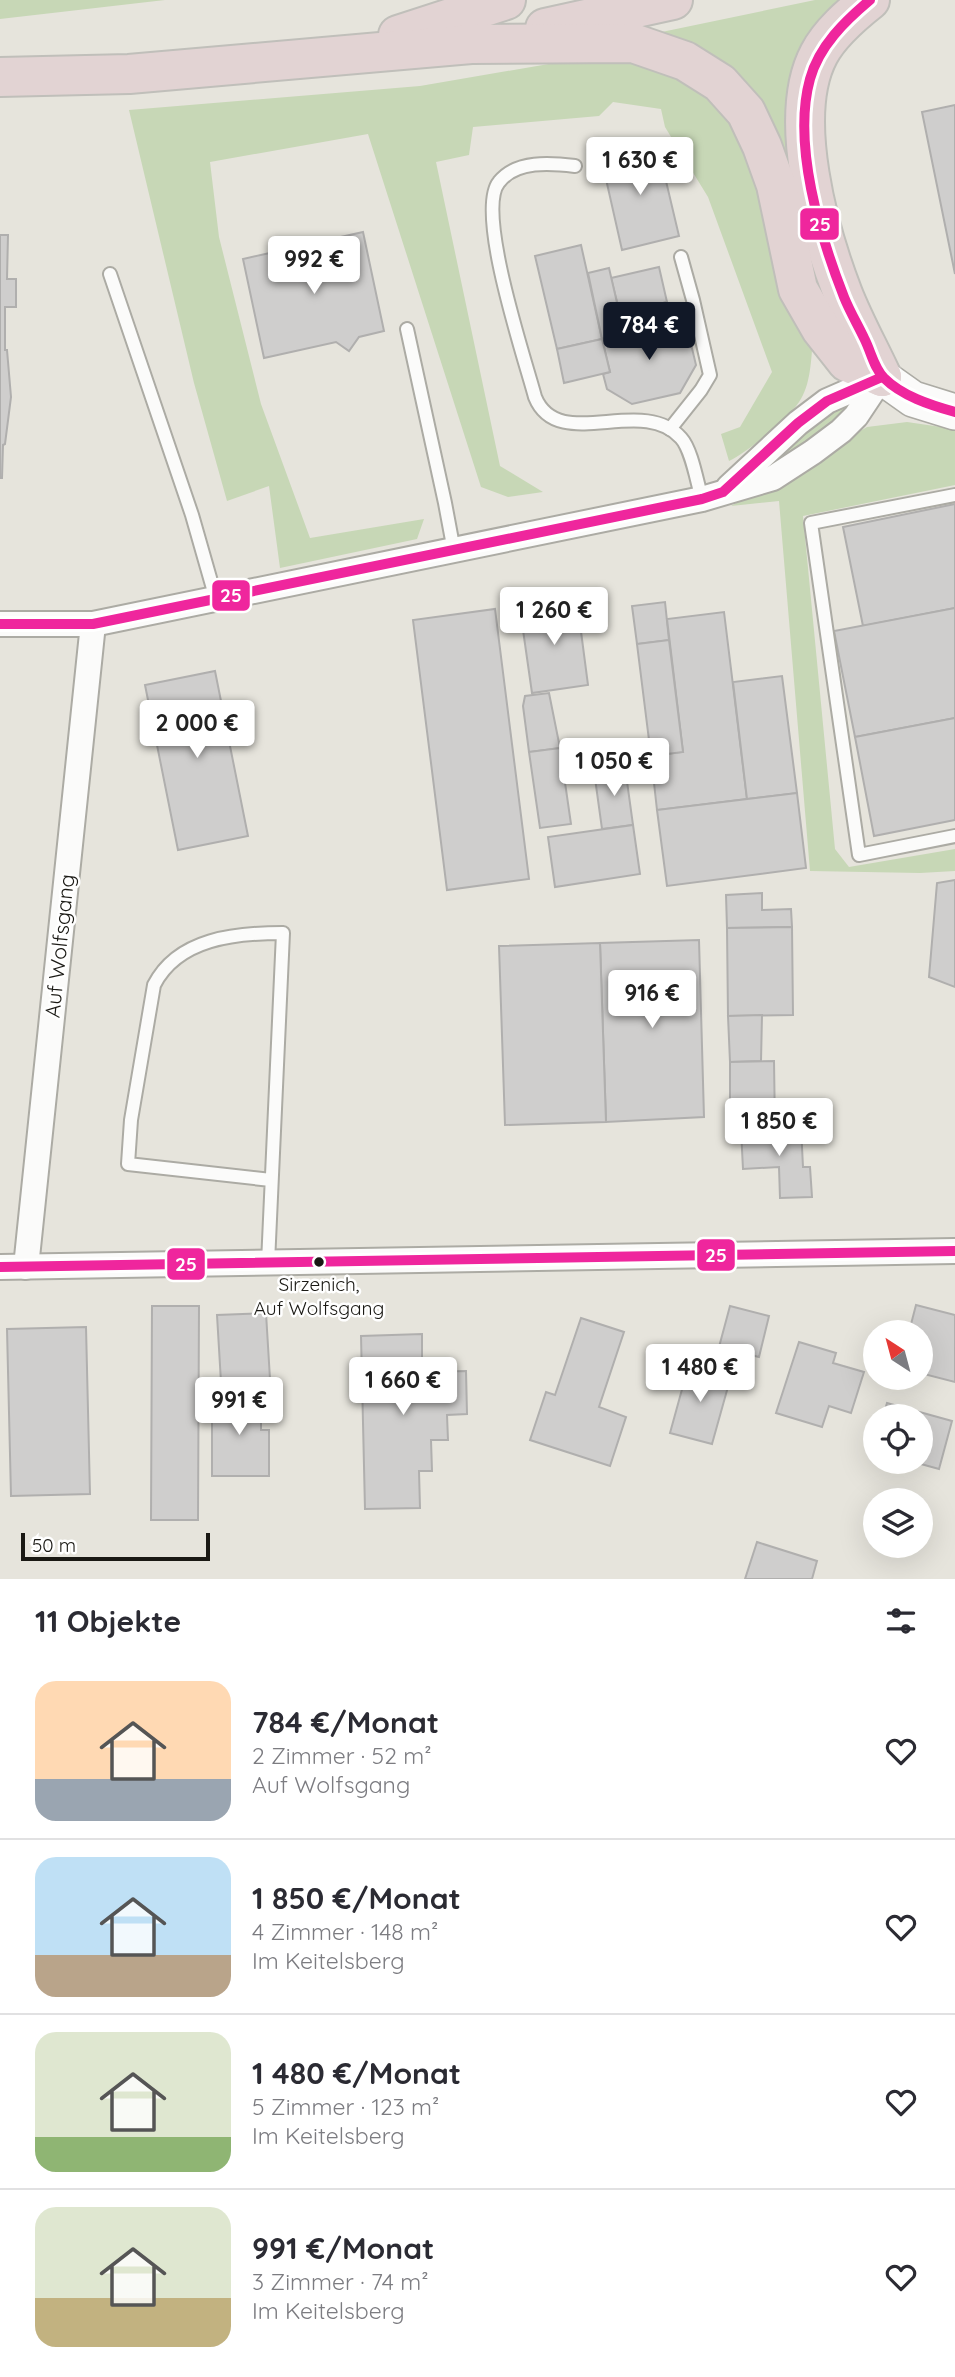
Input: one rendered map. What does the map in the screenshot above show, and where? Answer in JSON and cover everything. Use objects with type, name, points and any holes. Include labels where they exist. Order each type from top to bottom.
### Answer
[{"type":"highway","points":[[329,57],[506,0]]},
{"type":"highway","points":[[471,44],[673,0]]},
{"type":"highway","points":[[870,0],[840,26],[819,54],[809,82],[804,131],[812,184],[827,251],[844,297],[882,377]]},
{"type":"highway","points":[[0,77],[129,74],[471,44],[633,43],[685,61],[720,83],[746,112],[776,185],[798,289],[821,329],[847,362],[882,377]]},
{"type":"street","points":[[0,624],[93,624],[713,496],[827,401],[882,377],[913,398],[955,412]]},
{"type":"street","name":"Auf Wolfsgang","points":[[26,1267],[93,624]]},
{"type":"street","points":[[0,1267],[955,1251]]},
{"type":"lane","points":[[575,166],[533,165],[515,170],[500,181],[494,195],[492,214],[495,246],[536,397],[545,414],[562,422],[636,420],[654,422],[670,429],[686,445],[713,496]]},
{"type":"lane","points":[[670,429],[710,375],[681,257]]},
{"type":"lane","points":[[110,274],[192,514],[216,600]]},
{"type":"lane","points":[[407,329],[454,551]]},
{"type":"lane","points":[[955,495],[811,523],[859,855],[955,836]]},
{"type":"lane","points":[[268,1263],[283,933],[248,933],[208,942],[186,951],[161,972],[154,985],[131,1120],[128,1164],[271,1180]]},
{"type":"green space","points":[[0,0],[165,0],[0,19]]},
{"type":"green space","points":[[815,0],[852,0],[825,30],[821,272],[827,321],[780,160],[652,34]]},
{"type":"green space","points":[[630,50],[729,109],[813,339],[808,380],[799,402],[767,435],[729,461],[721,434],[740,427],[772,372],[708,197],[665,127],[661,109],[613,102],[599,116],[473,127],[469,155],[436,162],[500,466],[543,492],[508,497],[481,487],[368,134],[210,162],[219,237],[261,404],[310,538],[424,519],[417,539],[280,568],[269,486],[227,501],[194,383],[129,110],[420,86]]},
{"type":"green space","points":[[836,404],[853,405],[839,419],[773,464],[770,459]]},
{"type":"green space","points":[[907,422],[955,429],[955,485],[803,516],[835,849],[849,867],[955,849],[955,871],[810,871],[779,501],[731,506],[867,427]]},
{"type":"building","points":[[955,105],[955,274],[922,112]]},
{"type":"building","points":[[657,143],[679,236],[622,250],[601,157]]},
{"type":"building","points":[[363,232],[384,331],[359,337],[349,351],[336,342],[264,358],[243,259]]},
{"type":"building","points":[[0,235],[8,235],[7,279],[16,279],[16,307],[5,307],[5,350],[11,397],[3,445],[2,478],[0,478]]},
{"type":"building","points":[[581,245],[602,339],[557,349],[535,256]]},
{"type":"building","points":[[659,267],[667,302],[620,314],[611,278]]},
{"type":"building","points":[[609,268],[624,333],[602,339],[588,273]]},
{"type":"building","points":[[667,302],[672,323],[624,333],[620,314]]},
{"type":"building","points":[[685,319],[696,365],[680,393],[632,404],[607,389],[603,374],[610,372],[602,339]]},
{"type":"building","points":[[602,339],[610,372],[564,383],[557,349]]},
{"type":"building","points":[[955,504],[955,608],[863,626],[843,527]]},
{"type":"building","points":[[577,601],[588,685],[532,693],[520,609]]},
{"type":"building","points":[[665,602],[669,640],[637,644],[632,606]]},
{"type":"building","points":[[955,608],[955,718],[855,737],[834,631]]},
{"type":"building","points":[[495,609],[529,879],[447,890],[413,620]]},
{"type":"building","points":[[724,612],[747,799],[657,810],[651,756],[683,752],[667,619]]},
{"type":"building","points":[[669,640],[683,752],[651,756],[637,644]]},
{"type":"building","points":[[215,671],[248,836],[178,850],[145,685]]},
{"type":"building","points":[[782,676],[797,793],[747,799],[733,682]]},
{"type":"building","points":[[549,693],[560,748],[529,752],[523,706],[525,696]]},
{"type":"building","points":[[955,718],[955,820],[874,836],[855,737]]},
{"type":"building","points":[[560,748],[571,824],[540,828],[529,752]]},
{"type":"building","points":[[625,767],[633,825],[602,829],[594,771]]},
{"type":"building","points":[[797,793],[806,868],[667,886],[657,810]]},
{"type":"building","points":[[633,825],[640,874],[555,887],[548,837]]},
{"type":"building","points":[[955,880],[955,987],[929,977],[937,883]]},
{"type":"building","points":[[762,893],[762,910],[791,909],[792,927],[727,928],[726,895]]},
{"type":"building","points":[[792,927],[793,1015],[728,1016],[727,928]]},
{"type":"building","points":[[699,940],[704,1117],[606,1122],[600,943]]},
{"type":"building","points":[[600,943],[606,1122],[505,1125],[499,946]]},
{"type":"building","points":[[762,1015],[761,1061],[730,1062],[728,1016]]},
{"type":"building","points":[[774,1061],[775,1128],[744,1130],[744,1118],[730,1118],[730,1062]]},
{"type":"building","points":[[801,1127],[803,1167],[810,1167],[812,1197],[780,1198],[779,1167],[743,1169],[741,1130]]},
{"type":"building","points":[[916,1305],[955,1315],[955,1382],[933,1376],[933,1320],[912,1320]]},
{"type":"building","points":[[152,1306],[199,1306],[198,1520],[151,1520]]},
{"type":"building","points":[[730,1306],[769,1316],[759,1357],[719,1347]]},
{"type":"building","points":[[266,1313],[270,1379],[221,1382],[217,1315]]},
{"type":"building","points":[[581,1318],[624,1332],[599,1407],[626,1417],[610,1466],[530,1440],[546,1392],[555,1395]]},
{"type":"building","points":[[86,1327],[90,1494],[11,1496],[7,1329]]},
{"type":"building","points":[[422,1334],[422,1372],[466,1371],[467,1414],[447,1415],[448,1440],[431,1440],[432,1471],[419,1471],[420,1508],[365,1509],[361,1336]]},
{"type":"building","points":[[799,1342],[836,1353],[833,1363],[863,1372],[851,1413],[829,1406],[822,1427],[776,1413]]},
{"type":"building","points":[[689,1364],[731,1376],[712,1444],[670,1433]]},
{"type":"building","points":[[212,1394],[261,1394],[261,1430],[269,1430],[269,1476],[212,1476]]},
{"type":"building","points":[[933,1416],[952,1421],[939,1469],[933,1467]]},
{"type":"building","points":[[757,1542],[817,1561],[812,1579],[745,1579]]},
{"type":"transit line","name":"25","points":[[870,0],[826,45],[810,79],[804,132],[811,190],[826,246],[846,303],[878,370],[891,384],[908,395],[955,412]]},
{"type":"transit line","name":"25","points":[[0,624],[93,624],[702,499],[723,492],[798,423],[827,401],[882,377]]},
{"type":"transit line","name":"25","points":[[0,1267],[955,1251]]},
{"type":"place","name":"Sirzenich, Auf Wolfsgang","points":[[319,1262]]}]
